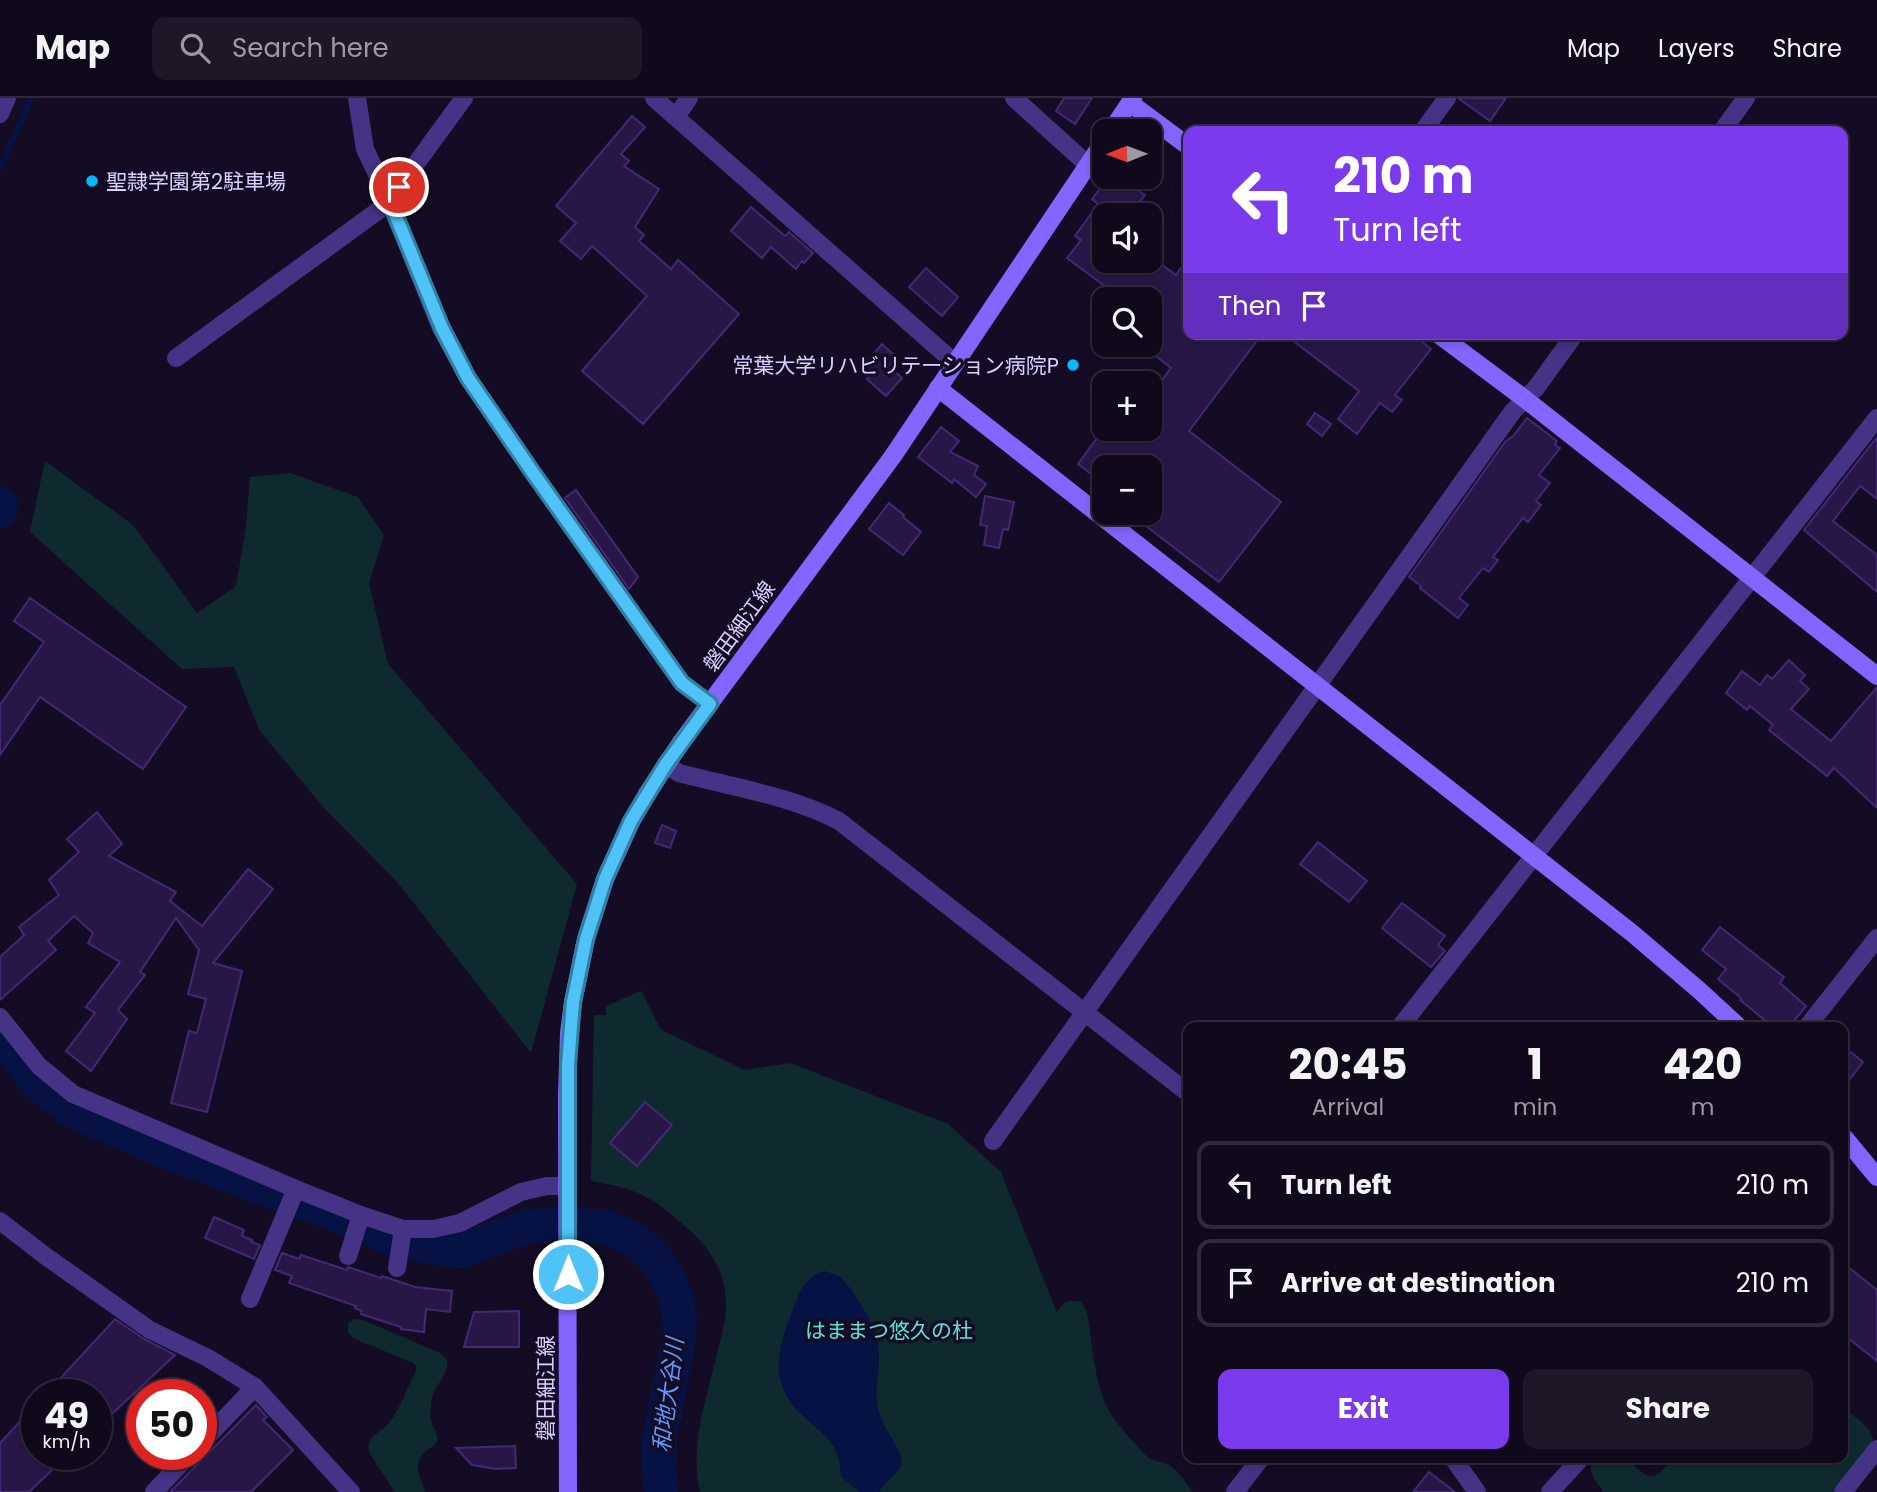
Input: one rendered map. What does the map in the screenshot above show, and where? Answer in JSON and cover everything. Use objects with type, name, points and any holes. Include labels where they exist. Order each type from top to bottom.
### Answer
[{"type":"street","points":[[0,114],[7,98]]},
{"type":"street","points":[[357,98],[365,149],[442,328],[468,378],[682,683],[710,704]]},
{"type":"street","points":[[176,358],[390,202],[464,98]]},
{"type":"street","points":[[654,98],[955,363]]},
{"type":"street","points":[[676,117],[689,98]]},
{"type":"street","points":[[1014,98],[1088,165]]},
{"type":"street","points":[[1427,126],[1447,98]]},
{"type":"street","points":[[1726,126],[1746,98]]},
{"type":"street","points":[[1119,119],[1131,101],[1183,142]]},
{"type":"street","name":"磐田細江線","points":[[568,1492],[569,1033],[586,939],[605,879],[642,803],[666,764],[893,456],[1092,159]]},
{"type":"street","points":[[1446,340],[1877,676]]},
{"type":"street","points":[[993,1141],[1513,411],[1536,388],[1571,340]]},
{"type":"street","points":[[938,388],[1655,952],[1733,1022]]},
{"type":"street","points":[[1404,1022],[1877,418]]},
{"type":"street","points":[[666,764],[679,773],[800,804],[839,821],[1183,1089]]},
{"type":"street","points":[[1811,1022],[1877,938]]},
{"type":"street","points":[[0,1017],[39,1066],[73,1094],[361,1216],[403,1229],[433,1229],[460,1223],[521,1192],[547,1186],[568,1195]]},
{"type":"street","points":[[1848,1142],[1877,1177]]},
{"type":"street","points":[[250,1299],[296,1190]]},
{"type":"street","points":[[348,1256],[361,1216]]},
{"type":"street","points":[[0,1221],[150,1330],[208,1358],[255,1387],[351,1492]]},
{"type":"street","points":[[397,1268],[403,1229]]},
{"type":"street","points":[[217,1426],[255,1387]]},
{"type":"street","points":[[1843,1492],[1877,1448]]},
{"type":"street","points":[[1235,1492],[1257,1463]]},
{"type":"street","points":[[1457,1463],[1477,1492]]},
{"type":"street","points":[[1550,1492],[1576,1463]]},
{"type":"street","points":[[154,1492],[175,1470]]},
{"type":"green space","points":[[45,461],[133,525],[197,613],[236,586],[246,527],[250,477],[290,473],[358,497],[384,535],[369,583],[388,664],[577,884],[531,1053],[398,883],[325,809],[260,731],[234,667],[182,669],[30,532]]},
{"type":"green space","name":"はままつ悠久の杜","points":[[641,991],[661,1030],[745,1070],[790,1063],[948,1124],[1001,1172],[1057,1313],[1064,1303],[1072,1301],[1081,1302],[1087,1312],[1099,1384],[1110,1412],[1147,1457],[1173,1468],[1193,1492],[700,1492],[697,1474],[698,1439],[725,1321],[723,1280],[708,1250],[662,1207],[632,1191],[591,1181],[594,1015],[606,1015],[606,1006]]},
{"type":"green space","points":[[354,1319],[363,1320],[440,1353],[447,1359],[445,1371],[432,1398],[430,1414],[437,1441],[421,1457],[418,1466],[426,1492],[395,1492],[370,1454],[369,1447],[371,1440],[387,1426],[397,1411],[416,1366],[353,1338],[348,1332],[348,1324]]},
{"type":"green space","points":[[1848,1412],[1870,1431],[1873,1442],[1836,1492],[1604,1492],[1591,1472],[1591,1463],[1631,1463],[1650,1476],[1660,1472],[1668,1463],[1848,1463]]},
{"type":"shaded area","points":[[824,1271],[846,1283],[866,1313],[876,1336],[879,1354],[878,1406],[881,1419],[899,1452],[902,1466],[878,1492],[860,1492],[841,1477],[834,1448],[792,1404],[780,1379],[782,1340],[797,1298],[806,1282]]},
{"type":"building","points":[[1064,98],[1092,98],[1075,124],[1056,111]]},
{"type":"building","points":[[1458,98],[1506,98],[1490,121]]},
{"type":"building","points":[[632,116],[645,127],[621,154],[629,161],[624,166],[659,189],[635,227],[644,235],[639,241],[671,269],[678,260],[739,314],[643,424],[582,371],[647,296],[592,246],[581,259],[560,241],[576,223],[556,206]]},
{"type":"building","points":[[1100,189],[1141,189],[1139,191],[1145,195],[1139,203],[1097,203],[1092,199]]},
{"type":"building","points":[[751,207],[785,236],[789,232],[813,253],[796,269],[771,247],[762,258],[731,231]]},
{"type":"building","points":[[1092,212],[1092,273],[1162,273],[1162,265],[1176,275],[1183,265],[1183,340],[1257,340],[1189,431],[1281,502],[1219,582],[1145,525],[1162,525],[1162,455],[1092,455],[1092,475],[1078,464],[1095,441],[1162,441],[1162,380],[1171,368],[1157,357],[1162,357],[1162,287],[1106,287],[1067,258],[1081,240],[1075,236]]},
{"type":"building","points":[[926,268],[958,297],[942,316],[909,287]]},
{"type":"building","points":[[1292,340],[1420,340],[1431,349],[1395,395],[1402,400],[1392,412],[1380,403],[1357,434],[1338,419],[1359,391]]},
{"type":"building","points":[[882,344],[896,357],[889,366],[902,378],[886,396],[867,379],[873,371],[865,364]]},
{"type":"building","points":[[1315,413],[1331,424],[1322,436],[1307,424]]},
{"type":"building","points":[[1527,418],[1557,441],[1555,445],[1560,448],[1539,475],[1550,483],[1536,501],[1541,505],[1528,522],[1523,518],[1493,557],[1498,560],[1489,572],[1483,568],[1459,598],[1468,605],[1458,618],[1409,577],[1505,442]]},
{"type":"building","points":[[941,427],[959,441],[950,452],[978,466],[974,475],[986,484],[976,497],[954,479],[952,483],[918,457]]},
{"type":"building","points":[[1877,437],[1877,499],[1860,486],[1833,521],[1877,555],[1877,592],[1804,530]]},
{"type":"building","points":[[576,490],[638,577],[629,589],[565,498]]},
{"type":"building","points":[[985,496],[1014,502],[1008,530],[1003,529],[999,548],[984,545],[987,526],[980,525]]},
{"type":"building","points":[[889,503],[921,532],[903,555],[869,529]]},
{"type":"building","points":[[30,598],[186,707],[143,769],[40,697],[0,755],[0,705],[44,642],[14,621]]},
{"type":"building","points":[[1789,660],[1805,675],[1800,681],[1809,689],[1791,709],[1831,741],[1877,687],[1877,808],[1834,768],[1827,776],[1769,730],[1773,725],[1750,706],[1747,710],[1726,693],[1742,671],[1760,685],[1767,675],[1772,679]]},
{"type":"building","points":[[97,812],[122,844],[109,856],[176,892],[170,901],[202,926],[248,869],[273,889],[213,963],[242,971],[207,1112],[171,1103],[189,1031],[197,1033],[206,999],[188,994],[199,950],[176,918],[140,972],[145,975],[118,1010],[127,1019],[91,1071],[66,1051],[95,1013],[86,1007],[120,962],[88,943],[93,933],[74,916],[48,941],[56,950],[0,1000],[0,957],[24,935],[19,927],[59,895],[49,880],[79,852],[67,839]]},
{"type":"building","points":[[662,825],[676,831],[670,848],[655,843]]},
{"type":"building","points":[[1318,842],[1367,881],[1349,902],[1300,864]]},
{"type":"building","points":[[1402,903],[1445,936],[1438,945],[1445,951],[1431,967],[1382,928]]},
{"type":"building","points":[[1720,927],[1784,977],[1780,983],[1806,1006],[1793,1022],[1767,1022],[1718,979],[1726,969],[1702,950]]},
{"type":"building","points":[[1848,1050],[1863,1062],[1848,1082]]},
{"type":"building","points":[[645,1102],[672,1125],[637,1166],[610,1143]]},
{"type":"building","points":[[214,1217],[244,1230],[242,1236],[260,1245],[254,1259],[205,1238]]},
{"type":"building","points":[[282,1253],[299,1259],[301,1255],[347,1270],[348,1267],[415,1287],[452,1291],[450,1312],[426,1309],[424,1332],[401,1329],[361,1314],[362,1311],[355,1308],[356,1306],[289,1283],[292,1276],[275,1270]]},
{"type":"building","points":[[1848,1267],[1877,1290],[1877,1361],[1848,1338]]},
{"type":"building","points":[[519,1311],[519,1347],[464,1347],[474,1312]]},
{"type":"building","points":[[115,1319],[144,1339],[175,1355],[149,1379],[126,1379],[126,1401],[112,1414],[112,1379],[60,1379]]},
{"type":"building","points":[[256,1405],[267,1417],[263,1420],[293,1450],[251,1492],[170,1492],[192,1470],[217,1470],[217,1444]]},
{"type":"building","points":[[21,1420],[21,1470],[52,1470],[29,1492],[0,1492],[0,1443]]},
{"type":"building","points":[[515,1446],[516,1468],[496,1469],[472,1465],[456,1448]]},
{"type":"building","points":[[1429,1472],[1455,1492],[1413,1492]]},
{"type":"waterway","points":[[0,169],[31,98]]},
{"type":"waterway","points":[[0,504],[0,511]]},
{"type":"waterway","name":"和地大谷川","points":[[0,1037],[41,1085],[69,1109],[175,1155],[338,1215],[396,1241],[459,1251],[528,1226],[584,1225],[608,1228],[631,1238],[651,1254],[666,1274],[676,1297],[680,1322],[659,1441],[661,1492]]},
{"type":"place","name":"聖隷学園第2駐車場","points":[[92,181]]},
{"type":"place","name":"常葉大学リハビリテーション病院P","points":[[1073,365]]},
{"type":"route","points":[[399,187],[390,202],[442,328],[468,378],[682,683],[710,704],[666,764],[631,821],[605,879],[586,939],[569,1033],[568,1274]]}]
